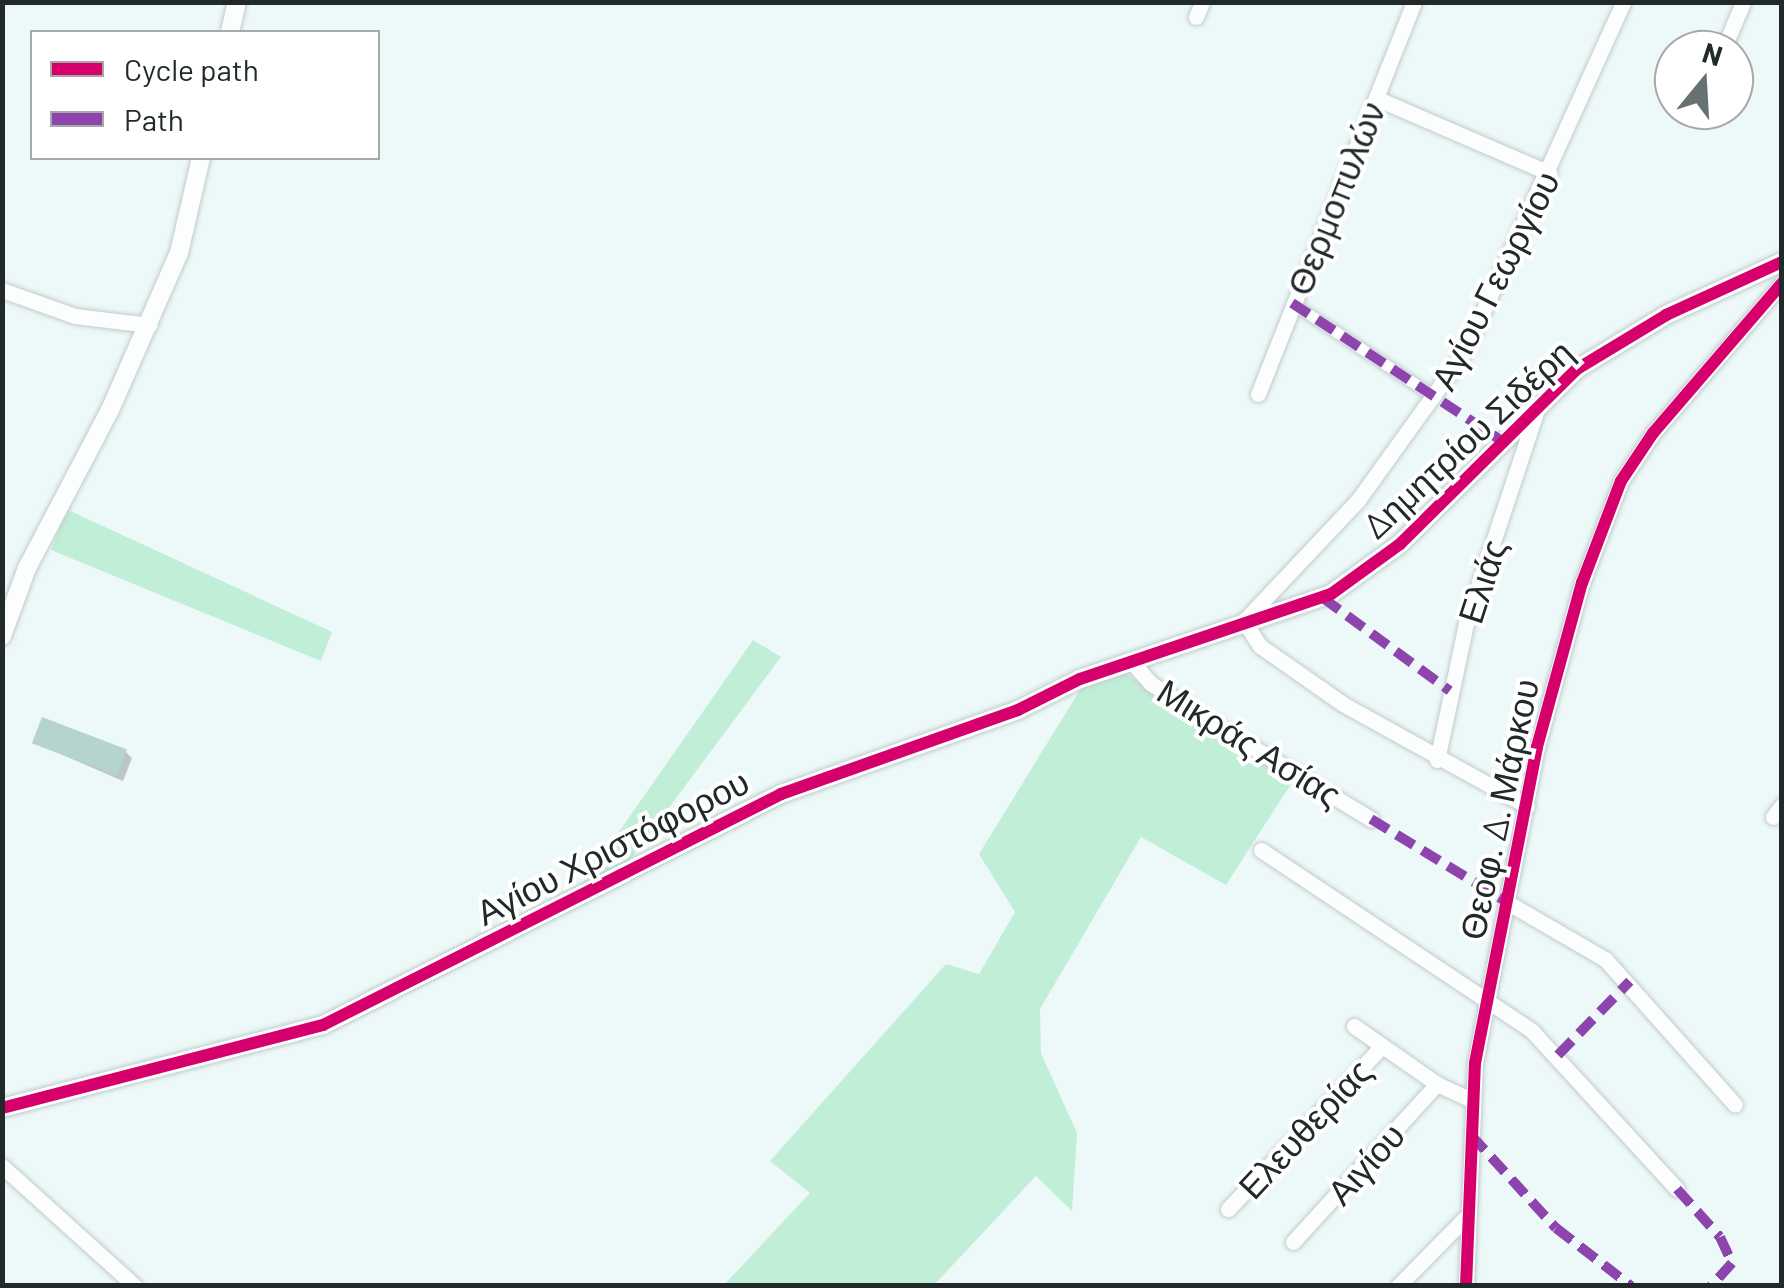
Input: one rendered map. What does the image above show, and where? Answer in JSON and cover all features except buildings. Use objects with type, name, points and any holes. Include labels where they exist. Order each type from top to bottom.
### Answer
[{"type":"street","points":[[230,30],[237,2]]},
{"type":"street","name":"Θερμοπυλών","points":[[1258,394],[1414,2]]},
{"type":"street","name":"Αγίου Γεωργίου","points":[[1244,621],[1358,500],[1436,397],[1465,351],[1548,174],[1622,2]]},
{"type":"street","points":[[1731,30],[1743,2]]},
{"type":"street","points":[[1376,98],[1548,174]]},
{"type":"street","points":[[2,636],[27,568],[149,325],[179,253],[201,160]]},
{"type":"street","name":"Δημητρίου Σιδέρη","points":[[1244,621],[1332,594],[1358,577],[1577,369],[1666,315],[1782,262]]},
{"type":"street","name":"Θεοφ. Δ. Μάρκου","points":[[1466,1286],[1464,1219],[1471,1106],[1488,1002],[1527,806],[1582,582],[1621,481],[1696,378],[1782,283]]},
{"type":"street","points":[[2,290],[74,316],[149,325]]},
{"type":"street","points":[[1292,303],[1436,397]]},
{"type":"street","name":"Ελιάς","points":[[1437,760],[1466,623],[1538,406]]},
{"type":"street","points":[[1244,621],[1286,666],[1437,760],[1527,806]]},
{"type":"street","name":"Αγίου Χριστόφορου","points":[[2,1108],[323,1025],[781,794],[1244,621]]},
{"type":"street","name":"Μικράς Ασίας","points":[[1132,662],[1163,692],[1372,818]]},
{"type":"street","points":[[1261,850],[1488,1002],[1558,1055],[1677,1189]]},
{"type":"street","points":[[1510,904],[1605,959],[1735,1105]]},
{"type":"street","points":[[1354,1026],[1380,1048],[1471,1106]]},
{"type":"street","name":"Ελευθερίας","points":[[1228,1209],[1380,1048]]},
{"type":"street","name":"Αιγίου","points":[[1293,1242],[1436,1084]]},
{"type":"street","points":[[2,1166],[135,1286]]},
{"type":"street","points":[[1398,1286],[1464,1219]]},
{"type":"green space","points":[[66,509],[332,632],[321,661],[51,550]]},
{"type":"green space","points":[[753,640],[781,657],[630,860],[581,886]]},
{"type":"green space","points":[[1127,673],[1162,701],[1296,776],[1226,885],[1141,837],[1040,1009],[1041,1053],[1077,1133],[1072,1211],[1036,1176],[934,1285],[723,1286],[810,1193],[770,1161],[946,964],[979,974],[1015,912],[979,854],[1083,685]]},
{"type":"marked path","points":[[1292,303],[1502,441]]},
{"type":"marked path","points":[[1323,598],[1450,691]]},
{"type":"marked path","points":[[1371,819],[1510,904]]},
{"type":"marked path","points":[[1558,1055],[1630,981]]},
{"type":"marked path","points":[[1471,1135],[1556,1228],[1631,1286]]},
{"type":"marked path","points":[[1677,1189],[1720,1237],[1732,1263],[1711,1286]]},
{"type":"cycle path","points":[[2,1108],[323,1025],[781,794],[1018,710],[1080,679],[1331,594],[1400,544],[1577,369],[1666,315],[1782,262]]},
{"type":"cycle path","points":[[1466,1286],[1475,1063],[1537,747],[1582,583],[1621,481],[1653,433],[1782,283]]}]
